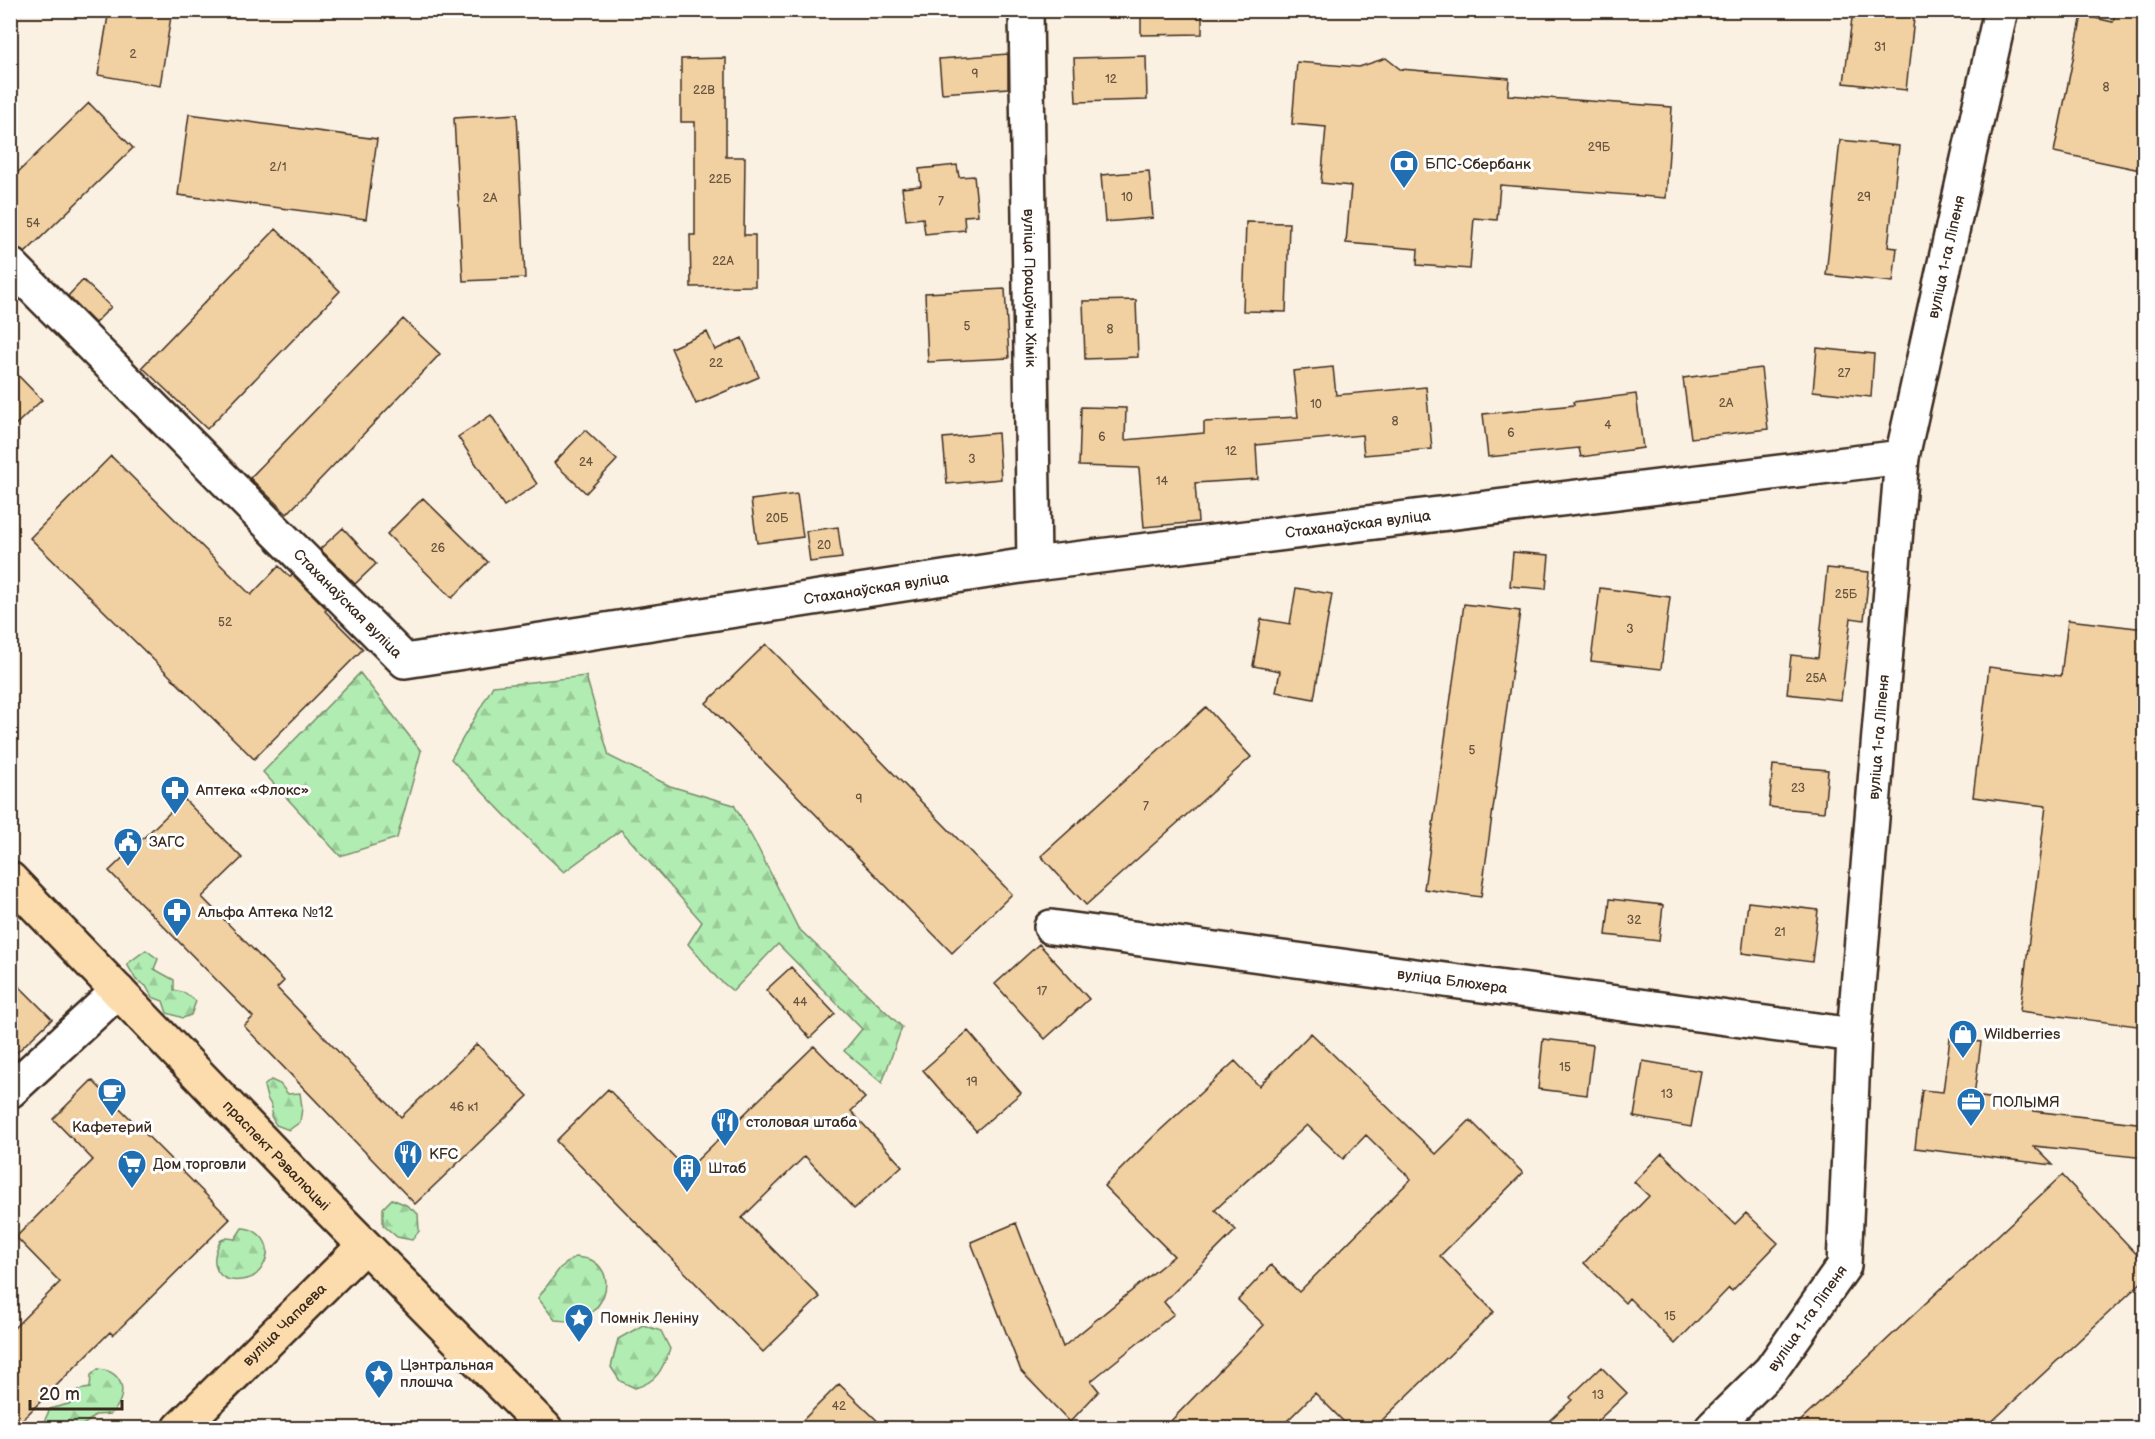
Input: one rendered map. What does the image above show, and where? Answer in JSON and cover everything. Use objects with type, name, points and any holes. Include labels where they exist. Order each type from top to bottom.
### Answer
[{"type":"main road","name":"праспект Рэвалюцыі","points":[[10,879],[364,1246],[545,1428]]},
{"type":"main road","name":"вуліца Чапаева","points":[[180,1428],[364,1246]]},
{"type":"street","name":"вуліца Працоўны Хімік","points":[[1026,10],[1034,564]]},
{"type":"street","name":"вуліца 1-га Ліпеня","points":[[1712,1428],[1772,1370],[1844,1266],[1854,1035],[1902,457],[2001,10]]},
{"type":"street","name":"Стаханаўская вуліца","points":[[12,266],[405,661],[1034,564],[1902,457]]},
{"type":"street","name":"вуліца Блюхера","points":[[1051,927],[1854,1035]]},
{"type":"street","points":[[10,1091],[118,991]]},
{"type":"green space","points":[[360,673],[421,751],[397,838],[340,856],[263,772]]},
{"type":"green space","points":[[586,676],[609,756],[670,786],[734,805],[798,928],[902,1027],[882,1083],[844,1051],[862,1029],[778,944],[733,991],[717,978],[688,944],[702,922],[621,830],[564,872],[520,831],[451,759],[493,686]]},
{"type":"green space","points":[[146,950],[158,959],[154,969],[174,980],[174,990],[185,993],[196,1001],[191,1015],[183,1018],[167,1013],[163,1001],[152,997],[146,986],[136,980],[127,964]]},
{"type":"green space","points":[[271,1080],[280,1084],[288,1094],[300,1093],[302,1108],[300,1122],[289,1130],[276,1125],[271,1116],[272,1107],[264,1086]]},
{"type":"green space","points":[[392,1199],[418,1214],[419,1231],[412,1240],[397,1237],[383,1225],[383,1208]]},
{"type":"green space","points":[[242,1228],[261,1236],[267,1247],[266,1259],[261,1269],[252,1277],[228,1279],[222,1276],[215,1265],[217,1249],[221,1240],[235,1239]]},
{"type":"green space","points":[[575,1257],[591,1260],[601,1268],[606,1286],[603,1296],[599,1305],[583,1318],[572,1321],[555,1320],[538,1298],[560,1268]]},
{"type":"green space","points":[[643,1325],[661,1331],[670,1349],[654,1379],[635,1388],[620,1381],[611,1367],[618,1339]]},
{"type":"green space","points":[[98,1369],[114,1375],[121,1386],[120,1400],[111,1414],[95,1415],[83,1425],[71,1429],[41,1428],[50,1409],[72,1403],[78,1390],[90,1388],[91,1375]]},
{"type":"building","points":[[109,10],[172,10],[160,86],[98,75]]},
{"type":"building","points":[[1141,10],[1202,10],[1202,34],[1141,35]]},
{"type":"building","points":[[1853,10],[1915,10],[1906,90],[1844,83]]},
{"type":"building","points":[[2116,10],[2145,10],[2145,171],[2054,152],[2082,15],[2113,22]]},
{"type":"building","points":[[1008,54],[1008,88],[942,93],[939,59]]},
{"type":"building","points":[[1146,56],[1147,100],[1076,102],[1074,58]]},
{"type":"building","points":[[726,58],[726,157],[745,157],[744,235],[755,235],[755,286],[691,287],[690,235],[695,235],[695,122],[681,122],[681,59]]},
{"type":"building","points":[[1386,58],[1400,69],[1509,78],[1508,95],[1672,107],[1666,198],[1500,185],[1497,220],[1474,218],[1470,269],[1417,265],[1418,249],[1346,243],[1351,186],[1321,183],[1326,127],[1292,124],[1297,62],[1359,67]]},
{"type":"building","points":[[89,103],[133,148],[25,253],[17,248],[10,248],[10,180]]},
{"type":"building","points":[[189,114],[377,139],[366,219],[178,195]]},
{"type":"building","points":[[517,114],[525,278],[463,281],[454,118]]},
{"type":"building","points":[[1840,140],[1899,146],[1888,247],[1897,248],[1893,282],[1826,275]]},
{"type":"building","points":[[957,165],[959,177],[974,176],[978,215],[964,216],[965,230],[925,234],[923,218],[906,220],[902,188],[921,186],[919,169]]},
{"type":"building","points":[[1149,171],[1153,218],[1105,222],[1101,175]]},
{"type":"building","points":[[1246,222],[1289,223],[1286,312],[1243,311]]},
{"type":"building","points":[[276,229],[340,291],[207,429],[142,367]]},
{"type":"building","points":[[83,280],[111,307],[95,323],[68,296]]},
{"type":"building","points":[[1005,289],[1009,358],[928,362],[925,293]]},
{"type":"building","points":[[1136,300],[1138,357],[1085,359],[1083,301]]},
{"type":"building","points":[[403,319],[440,354],[287,514],[250,478]]},
{"type":"building","points":[[707,332],[715,350],[742,338],[759,377],[696,404],[671,348]]},
{"type":"building","points":[[1817,348],[1874,354],[1871,397],[1813,391]]},
{"type":"building","points":[[10,367],[42,400],[10,430]]},
{"type":"building","points":[[1333,367],[1336,395],[1426,387],[1432,449],[1364,455],[1362,435],[1256,445],[1258,479],[1195,483],[1198,522],[1144,527],[1139,468],[1079,466],[1081,407],[1126,408],[1125,440],[1204,433],[1204,422],[1298,417],[1293,371]]},
{"type":"building","points":[[1761,368],[1768,429],[1691,438],[1683,378]]},
{"type":"building","points":[[1636,394],[1643,448],[1581,457],[1579,448],[1488,457],[1483,414],[1574,405],[1573,402]]},
{"type":"building","points":[[491,415],[537,484],[504,506],[458,437]]},
{"type":"building","points":[[585,430],[617,460],[586,493],[554,463]]},
{"type":"building","points":[[998,433],[1001,479],[947,484],[943,438]]},
{"type":"building","points":[[111,456],[251,595],[279,566],[290,577],[292,574],[363,649],[254,759],[30,538]]},
{"type":"building","points":[[797,494],[803,537],[757,543],[751,500]]},
{"type":"building","points":[[423,498],[488,562],[452,598],[387,534]]},
{"type":"building","points":[[838,527],[842,558],[810,562],[806,531]]},
{"type":"building","points":[[343,528],[376,564],[355,584],[320,549]]},
{"type":"building","points":[[1513,552],[1549,555],[1546,589],[1510,586]]},
{"type":"building","points":[[1827,568],[1869,572],[1864,620],[1851,618],[1841,700],[1787,694],[1791,655],[1818,658]]},
{"type":"building","points":[[1296,588],[1332,594],[1314,699],[1276,692],[1280,671],[1253,666],[1261,619],[1290,624]]},
{"type":"building","points":[[1600,588],[1670,597],[1661,669],[1591,661]]},
{"type":"building","points":[[1464,604],[1520,611],[1481,897],[1424,889]]},
{"type":"building","points":[[2068,620],[2145,629],[2145,1027],[2020,1011],[2046,806],[1973,797],[1989,667],[2061,676]]},
{"type":"building","points":[[766,644],[1012,894],[952,953],[706,703]]},
{"type":"building","points":[[1206,707],[1251,757],[1086,905],[1041,856]]},
{"type":"building","points":[[1773,765],[1828,770],[1824,812],[1769,807]]},
{"type":"building","points":[[184,799],[242,858],[202,897],[284,981],[277,988],[401,1117],[477,1044],[528,1096],[415,1204],[244,1026],[253,1017],[109,871]]},
{"type":"building","points":[[1610,899],[1663,905],[1659,941],[1606,935]]},
{"type":"building","points":[[1748,902],[1818,910],[1812,962],[1742,953]]},
{"type":"building","points":[[1039,944],[1089,999],[1045,1039],[995,984]]},
{"type":"building","points":[[791,967],[835,1014],[810,1038],[766,990]]},
{"type":"building","points":[[10,977],[52,1019],[10,1059]]},
{"type":"building","points":[[968,1031],[1021,1093],[976,1131],[923,1070]]},
{"type":"building","points":[[1311,1033],[1436,1154],[1470,1120],[1523,1173],[1440,1256],[1494,1312],[1374,1428],[1350,1428],[1315,1393],[1280,1428],[1164,1428],[1264,1325],[1238,1300],[1271,1265],[1299,1292],[1411,1179],[1366,1135],[1343,1159],[1307,1125],[1215,1210],[1236,1230],[1164,1302],[1174,1314],[1091,1381],[1099,1391],[1070,1422],[1021,1371],[971,1242],[1016,1223],[1063,1347],[1174,1256],[1104,1186],[1235,1061],[1259,1086]]},
{"type":"building","points":[[1950,1038],[1981,1042],[1974,1096],[2034,1104],[2033,1111],[2145,1124],[2145,1158],[2034,1146],[2053,1165],[1915,1148],[1922,1090],[1943,1092]]},
{"type":"building","points":[[1543,1039],[1593,1045],[1587,1095],[1538,1089]]},
{"type":"building","name":"Штаб","points":[[814,1046],[865,1098],[851,1111],[902,1166],[854,1209],[805,1156],[742,1218],[820,1297],[763,1352],[556,1141],[608,1089],[687,1170]]},
{"type":"building","points":[[1643,1061],[1701,1071],[1691,1127],[1634,1117]]},
{"type":"building","name":"Дом торговли","points":[[92,1080],[230,1219],[113,1335],[110,1332],[14,1428],[10,1428],[10,1332],[60,1282],[16,1237],[93,1160],[53,1119]]},
{"type":"building","points":[[1662,1153],[1735,1224],[1746,1213],[1778,1243],[1732,1291],[1729,1288],[1675,1344],[1629,1298],[1625,1303],[1584,1263],[1649,1196],[1634,1182]]},
{"type":"building","points":[[2062,1175],[2145,1263],[2145,1279],[1985,1428],[1793,1428]]},
{"type":"building","points":[[1601,1367],[1627,1393],[1590,1428],[1541,1428],[1572,1400],[1570,1397]]},
{"type":"building","points":[[839,1384],[885,1428],[795,1428]]},
{"type":"place","name":"БПС-Сбербанк","points":[[1404,190]]},
{"type":"place","name":"Аптека «Флокс»","points":[[175,816]]},
{"type":"place","name":"ЗАГС","points":[[128,868]]},
{"type":"place","name":"Альфа Аптека №12","points":[[177,938]]},
{"type":"place","name":"Wildberries","points":[[1963,1060]]},
{"type":"place","name":"Кафетерий","points":[[112,1118]]},
{"type":"place","name":"ПОЛЫМЯ","points":[[1971,1128]]},
{"type":"place","name":"столовая штаба","points":[[725,1148]]},
{"type":"place","name":"KFC","points":[[408,1180]]},
{"type":"place","name":"Дом торговли","points":[[132,1190]]},
{"type":"place","name":"Штаб","points":[[687,1194]]},
{"type":"place","name":"Помнік Леніну","points":[[579,1344]]},
{"type":"place","name":"Цэнтральная плошча","points":[[379,1400]]}]
